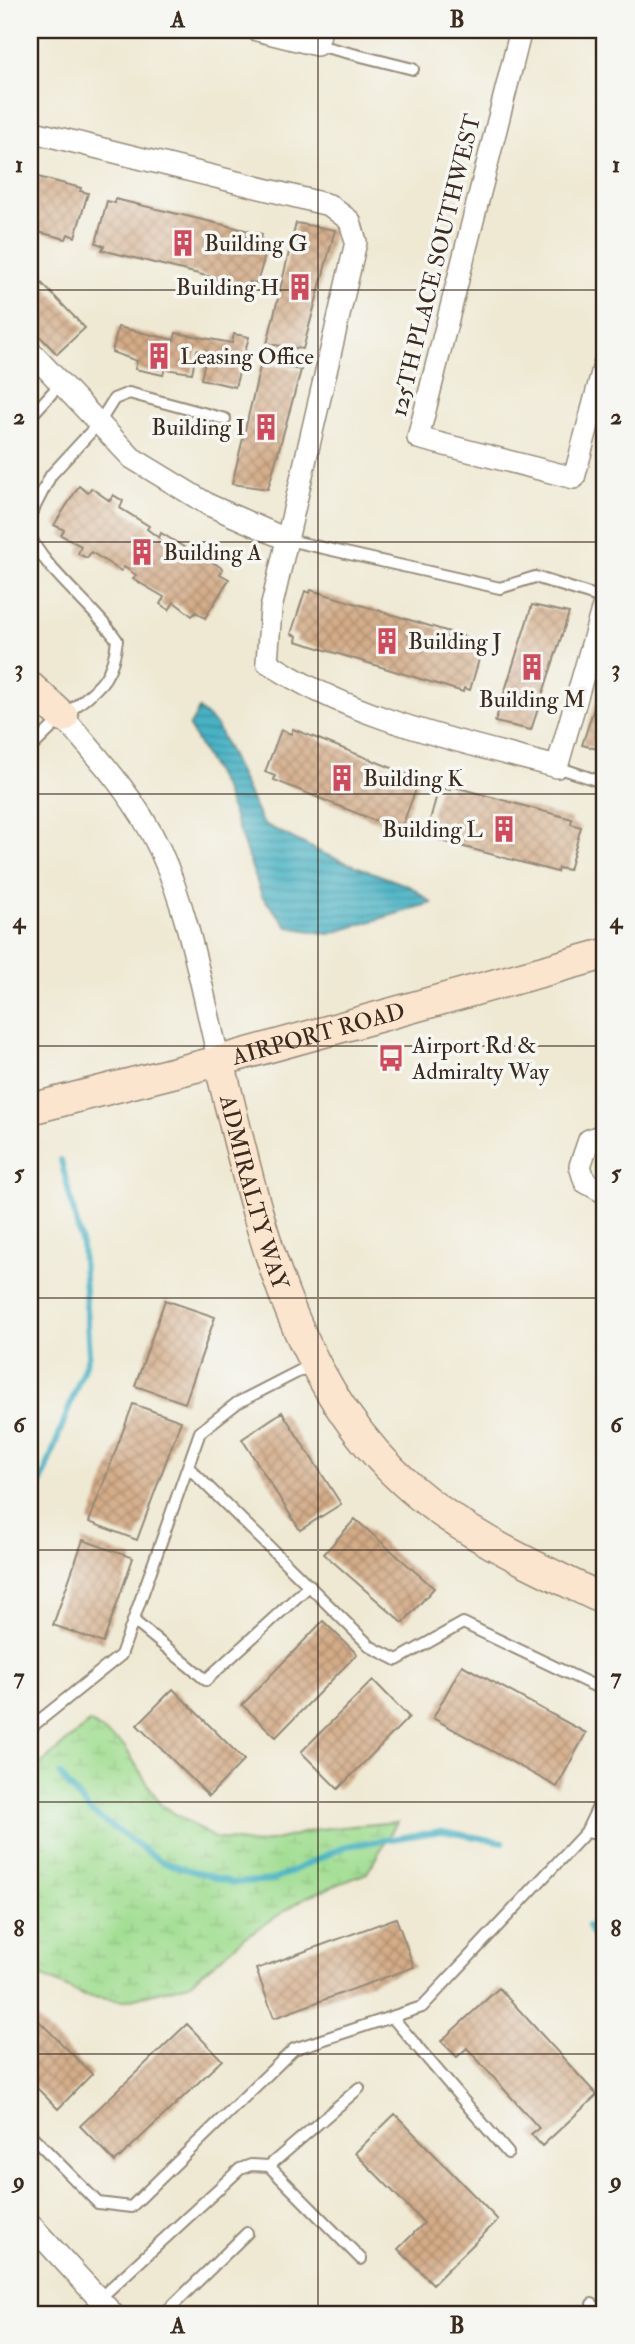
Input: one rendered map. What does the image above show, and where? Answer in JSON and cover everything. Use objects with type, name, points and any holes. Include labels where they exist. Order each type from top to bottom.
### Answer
[{"type":"street","points":[[257,30],[319,38]]},
{"type":"street","name":"125TH PLACE SOUTHWEST","points":[[521,30],[418,438],[574,478],[605,361]]},
{"type":"street","points":[[30,131],[329,205],[350,221],[356,242],[271,609],[267,662],[305,688],[435,735],[557,767],[605,599]]},
{"type":"street","points":[[30,351],[132,458],[209,505],[288,540]]},
{"type":"street","name":"ADMIRALTY WAY","points":[[30,687],[63,717],[109,771],[160,850],[182,909],[253,1198],[289,1306],[313,1364],[339,1408],[369,1449],[412,1490],[497,1547],[605,1600]]},
{"type":"street","name":"AIRPORT ROAD","points":[[30,1109],[219,1061],[605,954]]},
{"type":"street","points":[[605,1134],[589,1140],[580,1166],[585,1182],[605,1193]]},
{"type":"street","points":[[30,2224],[106,2307]]},
{"type":"lane","points":[[30,41],[32,30]]},
{"type":"lane","points":[[319,38],[413,69]]},
{"type":"lane","points":[[30,417],[62,383]]},
{"type":"lane","points":[[30,516],[51,475],[99,423],[114,399],[129,393],[225,419]]},
{"type":"lane","points":[[30,535],[35,550],[90,606],[117,640],[115,660],[98,690],[63,717],[30,749]]},
{"type":"lane","points":[[288,540],[500,588],[535,577],[605,599]]},
{"type":"lane","points":[[557,767],[605,783]]},
{"type":"lane","points":[[30,1728],[121,1655],[200,1432],[237,1403],[313,1364]]},
{"type":"lane","points":[[188,1468],[371,1647],[397,1660],[463,1623],[605,1691]]},
{"type":"lane","points":[[134,1621],[206,1680],[310,1586]]},
{"type":"lane","points":[[30,2134],[98,2203],[131,2207],[294,2049],[422,2007],[586,1832],[605,1792]]},
{"type":"lane","points":[[586,1832],[605,1835]]},
{"type":"lane","points":[[392,2017],[508,2153]]},
{"type":"lane","points":[[106,2307],[240,2169],[270,2166],[359,2088]]},
{"type":"lane","points":[[270,2166],[361,2259]]},
{"type":"lane","points":[[164,2314],[247,2233]]},
{"type":"lane","points":[[592,2304],[603,2314]]},
{"type":"green space","points":[[90,1722],[124,1746],[161,1805],[214,1838],[258,1844],[320,1829],[397,1822],[367,1873],[306,1897],[244,1938],[189,1984],[123,2001],[84,1996],[43,1977],[30,1963],[30,1773]]},
{"type":"water","points":[[199,709],[217,726],[262,823],[324,854],[411,887],[432,903],[329,934],[288,927],[262,896],[224,789],[189,727]]},
{"type":"building","points":[[30,175],[81,188],[80,191],[88,193],[75,237],[68,234],[66,239],[30,230]]},
{"type":"building","name":"Building G","points":[[115,199],[262,234],[261,240],[269,242],[257,283],[249,282],[247,286],[102,250],[104,246],[96,243],[107,201],[115,203]]},
{"type":"building","name":"Building H","points":[[296,223],[335,230],[303,349],[267,344]]},
{"type":"building","points":[[30,271],[85,328],[57,354],[30,326]]},
{"type":"building","name":"Leasing Office","points":[[118,327],[174,340],[176,333],[232,343],[234,334],[249,337],[235,387],[201,379],[207,352],[197,350],[192,373],[165,369],[163,375],[135,369],[137,361],[112,352]]},
{"type":"building","name":"Building I","points":[[261,363],[301,370],[268,489],[232,484]]},
{"type":"building","name":"Building A","points":[[79,486],[88,493],[91,488],[110,501],[113,495],[123,501],[120,508],[149,526],[147,529],[159,538],[161,533],[192,552],[196,546],[223,569],[220,574],[229,579],[205,618],[196,612],[192,616],[174,602],[169,610],[160,604],[164,597],[133,579],[136,575],[124,567],[121,571],[91,552],[87,558],[78,554],[81,546],[61,535],[64,530],[54,525]]},
{"type":"building","name":"Building J","points":[[311,590],[479,641],[478,645],[483,646],[470,690],[464,688],[463,692],[296,641],[297,636],[291,634],[305,591],[310,593]]},
{"type":"building","name":"Building M","points":[[532,605],[569,613],[531,730],[495,722]]},
{"type":"building","points":[[605,674],[605,751],[582,745]]},
{"type":"building","name":"Building K","points":[[293,729],[410,775],[409,780],[418,784],[402,826],[392,823],[391,827],[274,780],[275,776],[265,772],[281,730],[291,734]]},
{"type":"building","name":"Building L","points":[[451,786],[572,819],[571,824],[581,827],[569,870],[558,868],[557,872],[435,839],[437,834],[427,831],[439,787],[450,790]]},
{"type":"building","points":[[165,1300],[215,1317],[185,1403],[135,1386]]},
{"type":"building","points":[[133,1404],[181,1421],[137,1540],[89,1522]]},
{"type":"building","points":[[282,1412],[341,1504],[300,1530],[242,1439]]},
{"type":"building","points":[[355,1519],[434,1588],[403,1623],[324,1554]]},
{"type":"building","points":[[83,1540],[133,1558],[103,1643],[53,1625]]},
{"type":"building","points":[[323,1621],[357,1654],[276,1737],[242,1705]]},
{"type":"building","points":[[462,1665],[586,1733],[557,1787],[433,1718]]},
{"type":"building","points":[[373,1680],[409,1717],[338,1789],[301,1752]]},
{"type":"building","points":[[173,1689],[244,1760],[209,1796],[137,1725]]},
{"type":"building","points":[[396,1918],[414,1967],[274,2018],[256,1969]]},
{"type":"building","points":[[499,1988],[597,2095],[542,2146],[531,2134],[539,2128],[467,2048],[457,2057],[441,2041]]},
{"type":"building","points":[[30,2012],[92,2074],[58,2109],[30,2081]]},
{"type":"building","points":[[187,2024],[222,2060],[115,2162],[80,2126]]},
{"type":"building","points":[[395,2114],[498,2220],[433,2284],[398,2249],[424,2223],[355,2153]]},
{"type":"waterway","points":[[30,1512],[89,1354],[82,1246],[61,1160]]},
{"type":"waterway","points":[[60,1775],[90,1811],[162,1862],[233,1883],[273,1880],[346,1846],[442,1831],[503,1842]]},
{"type":"waterway","points":[[588,1926],[605,1958]]},
{"type":"place","name":"Building G","points":[[183,243]]},
{"type":"place","name":"Building H","points":[[300,287]]},
{"type":"place","name":"Leasing Office","points":[[159,356]]},
{"type":"place","name":"Building I","points":[[266,427]]},
{"type":"place","name":"Building A","points":[[142,552]]},
{"type":"place","name":"Building J","points":[[387,641]]},
{"type":"place","name":"Building M","points":[[532,667]]},
{"type":"place","name":"Building K","points":[[342,778]]},
{"type":"place","name":"Building L","points":[[504,829]]},
{"type":"place","name":"Airport Rd & Admiralty Way","points":[[391,1058]]}]
